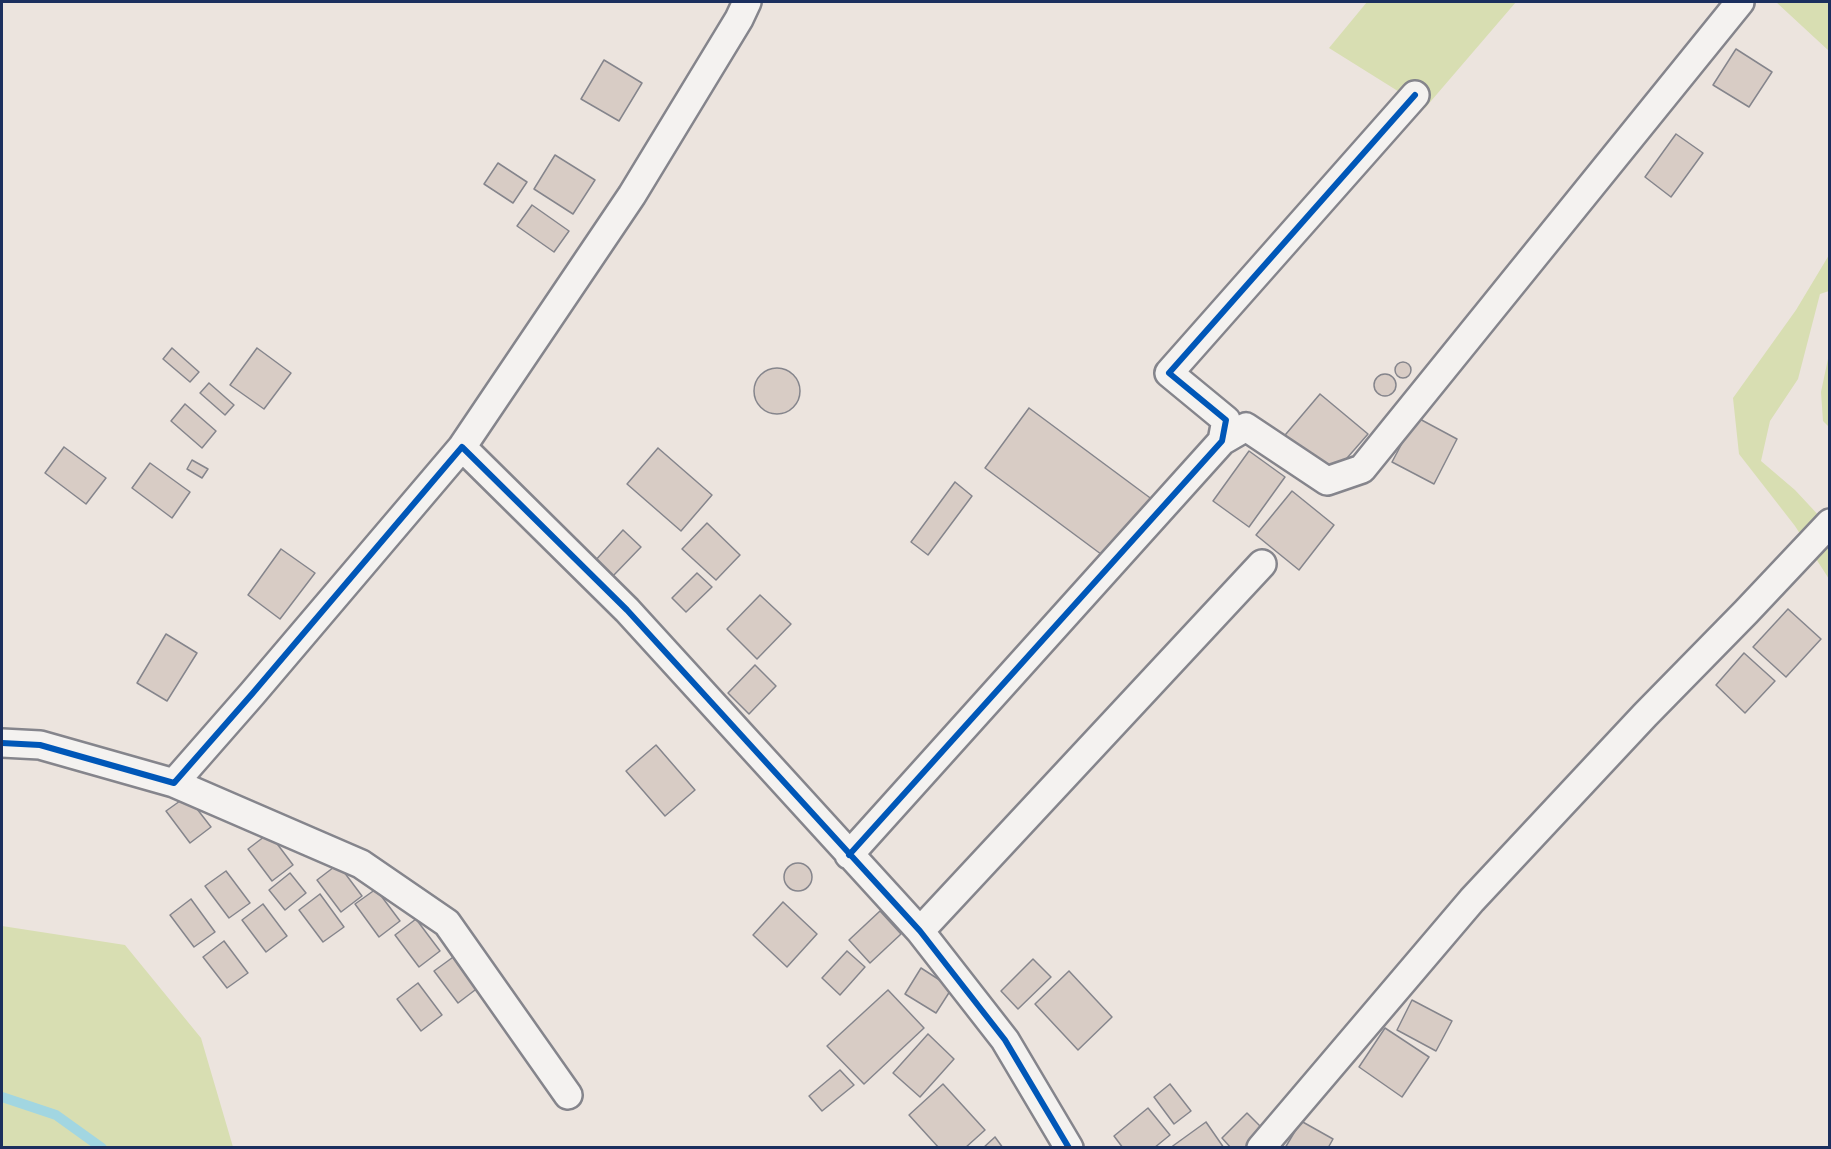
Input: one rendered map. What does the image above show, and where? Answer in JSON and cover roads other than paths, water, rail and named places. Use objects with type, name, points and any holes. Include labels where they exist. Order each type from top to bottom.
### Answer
[{"type":"street","points":[[174,783],[260,686],[462,447],[632,195],[739,19],[747,2]]},
{"type":"street","points":[[849,855],[1222,441],[1246,427],[1327,481],[1362,470],[1740,2]]},
{"type":"street","points":[[1222,441],[1226,420],[1169,373],[1415,95]]},
{"type":"street","points":[[462,447],[627,610],[920,931],[1005,1040],[1069,1148]]},
{"type":"street","points":[[1261,1148],[1472,900],[1645,715],[1830,523]]},
{"type":"street","points":[[920,931],[1262,564]]},
{"type":"street","points":[[2,743],[40,745],[174,783],[361,864],[447,923],[568,1095]]},
{"type":"waterway","points":[[2,1097],[56,1115],[102,1148]]}]
